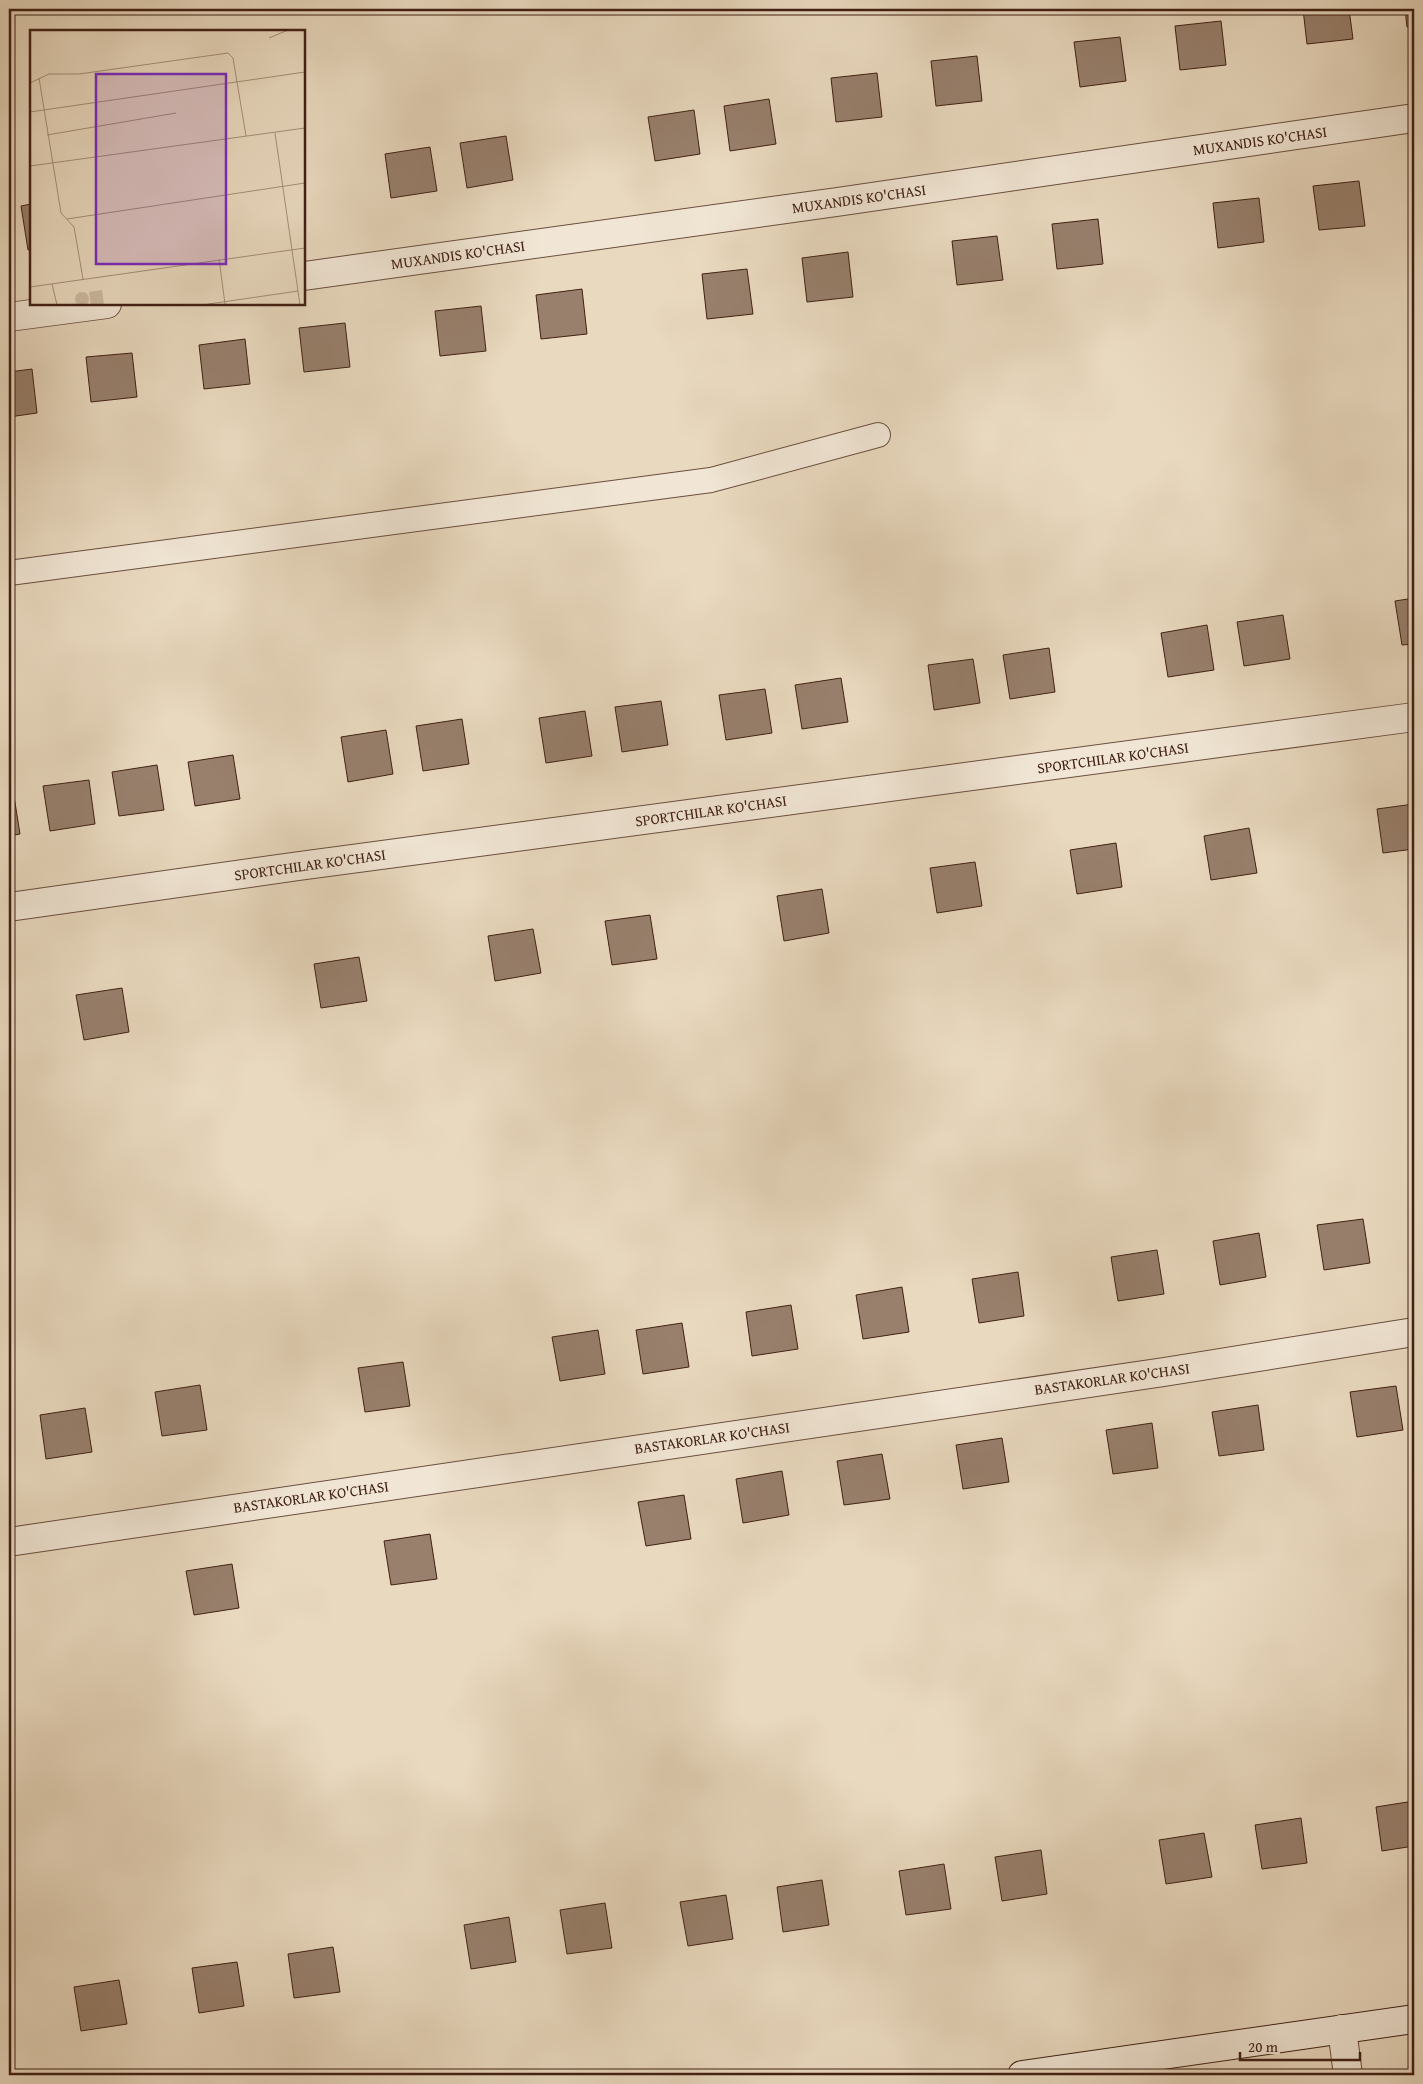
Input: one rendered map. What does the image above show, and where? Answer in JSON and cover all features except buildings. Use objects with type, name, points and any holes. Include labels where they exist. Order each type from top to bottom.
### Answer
[{"type":"street","name":"MUXANDIS KO'CHASI","points":[[305,276],[856,200],[1414,118]]},
{"type":"street","points":[[9,317],[99,305]]},
{"type":"street","name":"SPORTCHILAR KO'CHASI","points":[[9,908],[299,866],[1414,717]]},
{"type":"street","name":"BASTAKORLAR KO'CHASI","points":[[9,1542],[1164,1372],[1414,1332]]},
{"type":"street","points":[[1022,2075],[1414,2020]]},
{"type":"street","points":[[1342,2029],[1348,2075]]},
{"type":"lane","points":[[9,573],[711,480],[878,435]]}]
